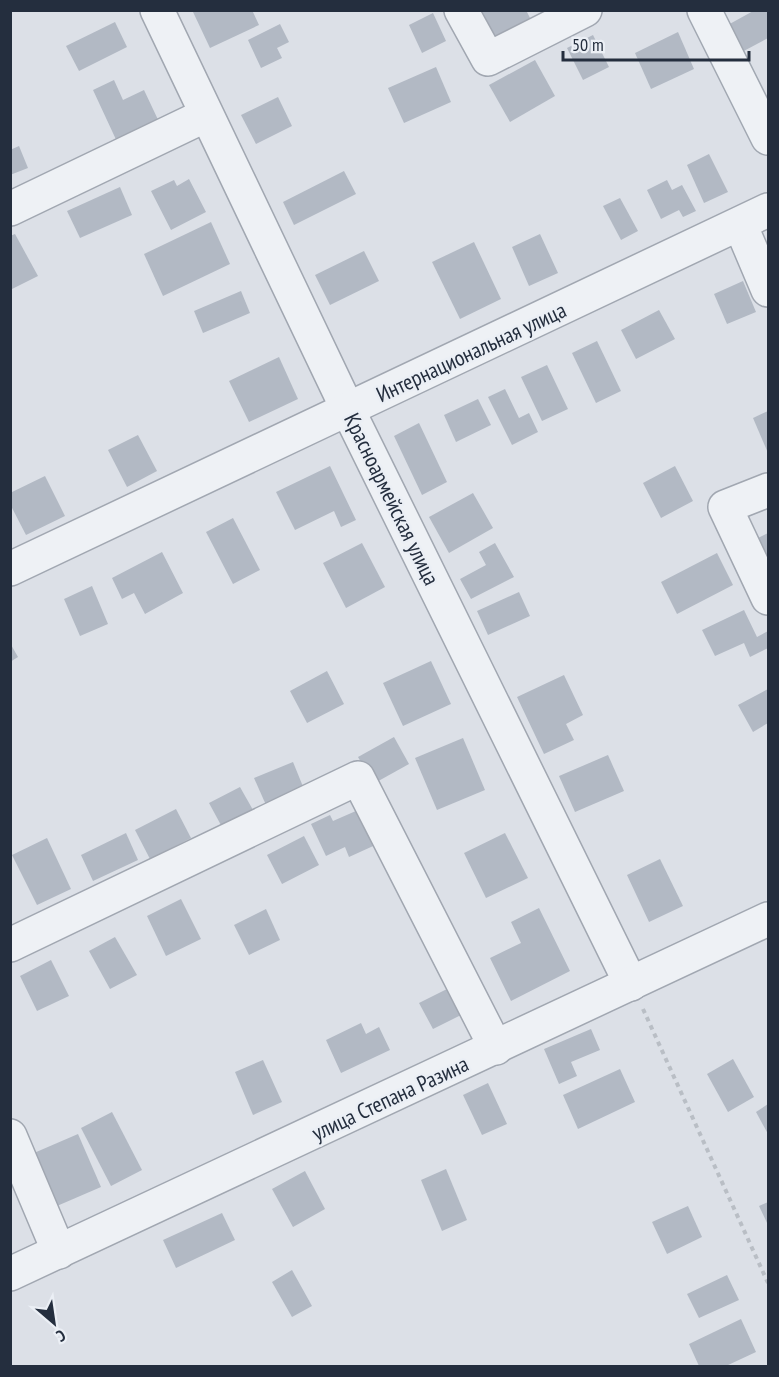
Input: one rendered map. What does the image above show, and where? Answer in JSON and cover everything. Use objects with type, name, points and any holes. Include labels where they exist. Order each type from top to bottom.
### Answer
[{"type":"street","name":"Красноармейская улица","points":[[157,10],[348,410],[632,984]]},
{"type":"street","points":[[461,10],[488,59],[585,10]]},
{"type":"street","points":[[704,10],[768,138]]},
{"type":"street","points":[[10,209],[206,115]]},
{"type":"street","points":[[754,217],[768,290]]},
{"type":"street","name":"Интернациональная улица","points":[[10,569],[754,217]]},
{"type":"street","points":[[768,490],[725,507],[768,598]]},
{"type":"street","points":[[10,945],[358,778],[496,1048]]},
{"type":"street","name":"улица Степана Разина","points":[[10,1274],[768,919]]},
{"type":"street","points":[[10,1136],[59,1252]]},
{"type":"path","points":[[632,984],[768,1283]]},
{"type":"building","points":[[196,10],[252,10],[259,25],[210,48],[193,12]]},
{"type":"building","points":[[478,10],[526,10],[532,22],[493,41]]},
{"type":"building","points":[[755,10],[768,10],[768,38],[740,53],[726,26]]},
{"type":"building","points":[[433,13],[446,41],[422,53],[409,25]]},
{"type":"building","points":[[115,22],[127,47],[79,71],[66,46]]},
{"type":"building","points":[[280,24],[289,42],[277,48],[282,58],[261,68],[248,40]]},
{"type":"building","points":[[678,32],[694,69],[651,89],[635,53]]},
{"type":"building","points":[[593,35],[609,67],[583,80],[567,48]]},
{"type":"building","points":[[535,60],[555,96],[510,122],[489,85]]},
{"type":"building","points":[[436,67],[451,102],[404,123],[388,88]]},
{"type":"building","points":[[114,80],[123,100],[144,90],[161,126],[119,146],[93,90]]},
{"type":"building","points":[[278,97],[292,126],[256,144],[241,115]]},
{"type":"building","points":[[19,146],[28,168],[10,175],[10,150]]},
{"type":"building","points":[[709,154],[728,192],[704,203],[687,165]]},
{"type":"building","points":[[344,171],[356,194],[294,225],[283,202]]},
{"type":"building","points":[[189,179],[206,212],[171,230],[151,191],[174,180],[177,186]]},
{"type":"building","points":[[667,180],[672,190],[682,185],[696,211],[683,217],[679,210],[661,219],[647,190]]},
{"type":"building","points":[[120,187],[132,215],[80,238],[67,211]]},
{"type":"building","points":[[620,198],[638,231],[621,240],[603,206]]},
{"type":"building","points":[[211,222],[230,264],[163,296],[144,254]]},
{"type":"building","points":[[15,234],[38,276],[10,290],[10,236]]},
{"type":"building","points":[[540,234],[558,273],[529,286],[512,247]]},
{"type":"building","points":[[474,242],[501,299],[460,319],[432,262]]},
{"type":"building","points":[[364,251],[379,281],[330,305],[315,275]]},
{"type":"building","points":[[743,281],[756,312],[727,324],[714,294]]},
{"type":"building","points":[[241,291],[250,313],[203,333],[194,311]]},
{"type":"building","points":[[659,310],[675,339],[636,359],[621,330]]},
{"type":"building","points":[[597,341],[621,391],[596,403],[572,353]]},
{"type":"building","points":[[279,357],[298,399],[249,422],[229,381]]},
{"type":"building","points":[[547,365],[568,409],[542,421],[521,377]]},
{"type":"building","points":[[505,389],[519,418],[529,413],[538,432],[512,445],[488,397]]},
{"type":"building","points":[[478,399],[491,425],[456,442],[444,415]]},
{"type":"building","points":[[768,411],[768,453],[753,418]]},
{"type":"building","points":[[419,423],[447,482],[422,495],[394,436]]},
{"type":"building","points":[[138,435],[157,471],[127,487],[108,450]]},
{"type":"building","points":[[330,466],[356,520],[341,527],[334,511],[295,530],[276,492]]},
{"type":"building","points":[[675,466],[693,501],[661,518],[643,483]]},
{"type":"building","points":[[45,476],[65,516],[26,535],[10,504],[10,493]]},
{"type":"building","points":[[473,493],[493,528],[449,553],[429,517]]},
{"type":"building","points":[[233,518],[260,570],[233,584],[206,532]]},
{"type":"building","points":[[768,533],[768,565],[756,539]]},
{"type":"building","points":[[362,543],[385,587],[346,608],[323,563]]},
{"type":"building","points":[[495,543],[514,577],[471,599],[460,579],[486,565],[479,552]]},
{"type":"building","points":[[162,552],[183,593],[145,614],[134,593],[122,599],[112,578]]},
{"type":"building","points":[[717,553],[733,585],[677,614],[661,582]]},
{"type":"building","points":[[92,586],[108,624],[80,636],[64,599]]},
{"type":"building","points":[[519,592],[530,616],[488,635],[477,611]]},
{"type":"building","points":[[744,610],[757,637],[768,631],[768,648],[750,657],[744,643],[715,656],[702,630]]},
{"type":"building","points":[[10,643],[18,657],[10,662]]},
{"type":"building","points":[[431,661],[451,704],[403,726],[383,683]]},
{"type":"building","points":[[327,671],[344,704],[307,723],[290,691]]},
{"type":"building","points":[[564,675],[583,715],[566,724],[574,740],[544,754],[517,697]]},
{"type":"building","points":[[768,689],[768,723],[753,732],[738,705]]},
{"type":"building","points":[[394,737],[409,764],[373,784],[358,757]]},
{"type":"building","points":[[463,738],[485,790],[437,810],[415,758]]},
{"type":"building","points":[[608,755],[624,791],[575,812],[559,776]]},
{"type":"building","points":[[293,762],[304,789],[266,805],[254,778]]},
{"type":"building","points":[[240,787],[253,810],[222,827],[209,803]]},
{"type":"building","points":[[365,807],[382,842],[349,857],[345,847],[326,856],[311,824],[330,815],[333,821]]},
{"type":"building","points":[[176,809],[191,838],[150,859],[135,830]]},
{"type":"building","points":[[126,833],[138,860],[93,881],[81,855]]},
{"type":"building","points":[[505,833],[528,878],[486,898],[464,853]]},
{"type":"building","points":[[304,836],[319,865],[282,884],[267,855]]},
{"type":"building","points":[[47,838],[71,889],[37,905],[12,855]]},
{"type":"building","points":[[660,859],[683,906],[649,922],[627,875]]},
{"type":"building","points":[[181,899],[201,939],[166,956],[147,916]]},
{"type":"building","points":[[539,908],[570,971],[511,1001],[490,958],[521,943],[511,922]]},
{"type":"building","points":[[266,909],[280,940],[249,955],[234,925]]},
{"type":"building","points":[[115,937],[137,975],[110,989],[89,951]]},
{"type":"building","points":[[51,960],[69,996],[37,1011],[20,976]]},
{"type":"building","points":[[455,985],[469,1011],[433,1029],[419,1003]]},
{"type":"building","points":[[361,1023],[366,1034],[379,1027],[390,1050],[341,1073],[326,1040]]},
{"type":"building","points":[[591,1029],[600,1050],[571,1062],[577,1076],[559,1084],[544,1049]]},
{"type":"building","points":[[733,1059],[754,1097],[728,1112],[707,1074]]},
{"type":"building","points":[[263,1060],[282,1102],[253,1115],[235,1072]]},
{"type":"building","points":[[620,1069],[635,1102],[578,1129],[563,1095]]},
{"type":"building","points":[[488,1083],[507,1124],[482,1135],[463,1095]]},
{"type":"building","points":[[768,1104],[768,1134],[756,1112]]},
{"type":"building","points":[[112,1112],[142,1170],[111,1186],[81,1128]]},
{"type":"building","points":[[78,1134],[101,1187],[50,1209],[27,1156]]},
{"type":"building","points":[[446,1169],[467,1220],[442,1231],[421,1180]]},
{"type":"building","points":[[305,1171],[325,1209],[293,1227],[272,1189]]},
{"type":"building","points":[[768,1202],[768,1225],[759,1206]]},
{"type":"building","points":[[688,1206],[702,1237],[667,1254],[652,1222]]},
{"type":"building","points":[[222,1213],[235,1240],[176,1268],[163,1240]]},
{"type":"building","points":[[292,1270],[312,1306],[292,1317],[272,1282]]},
{"type":"building","points":[[727,1275],[739,1300],[699,1318],[687,1294]]},
{"type":"building","points":[[741,1319],[756,1352],[726,1366],[699,1366],[689,1344]]}]
